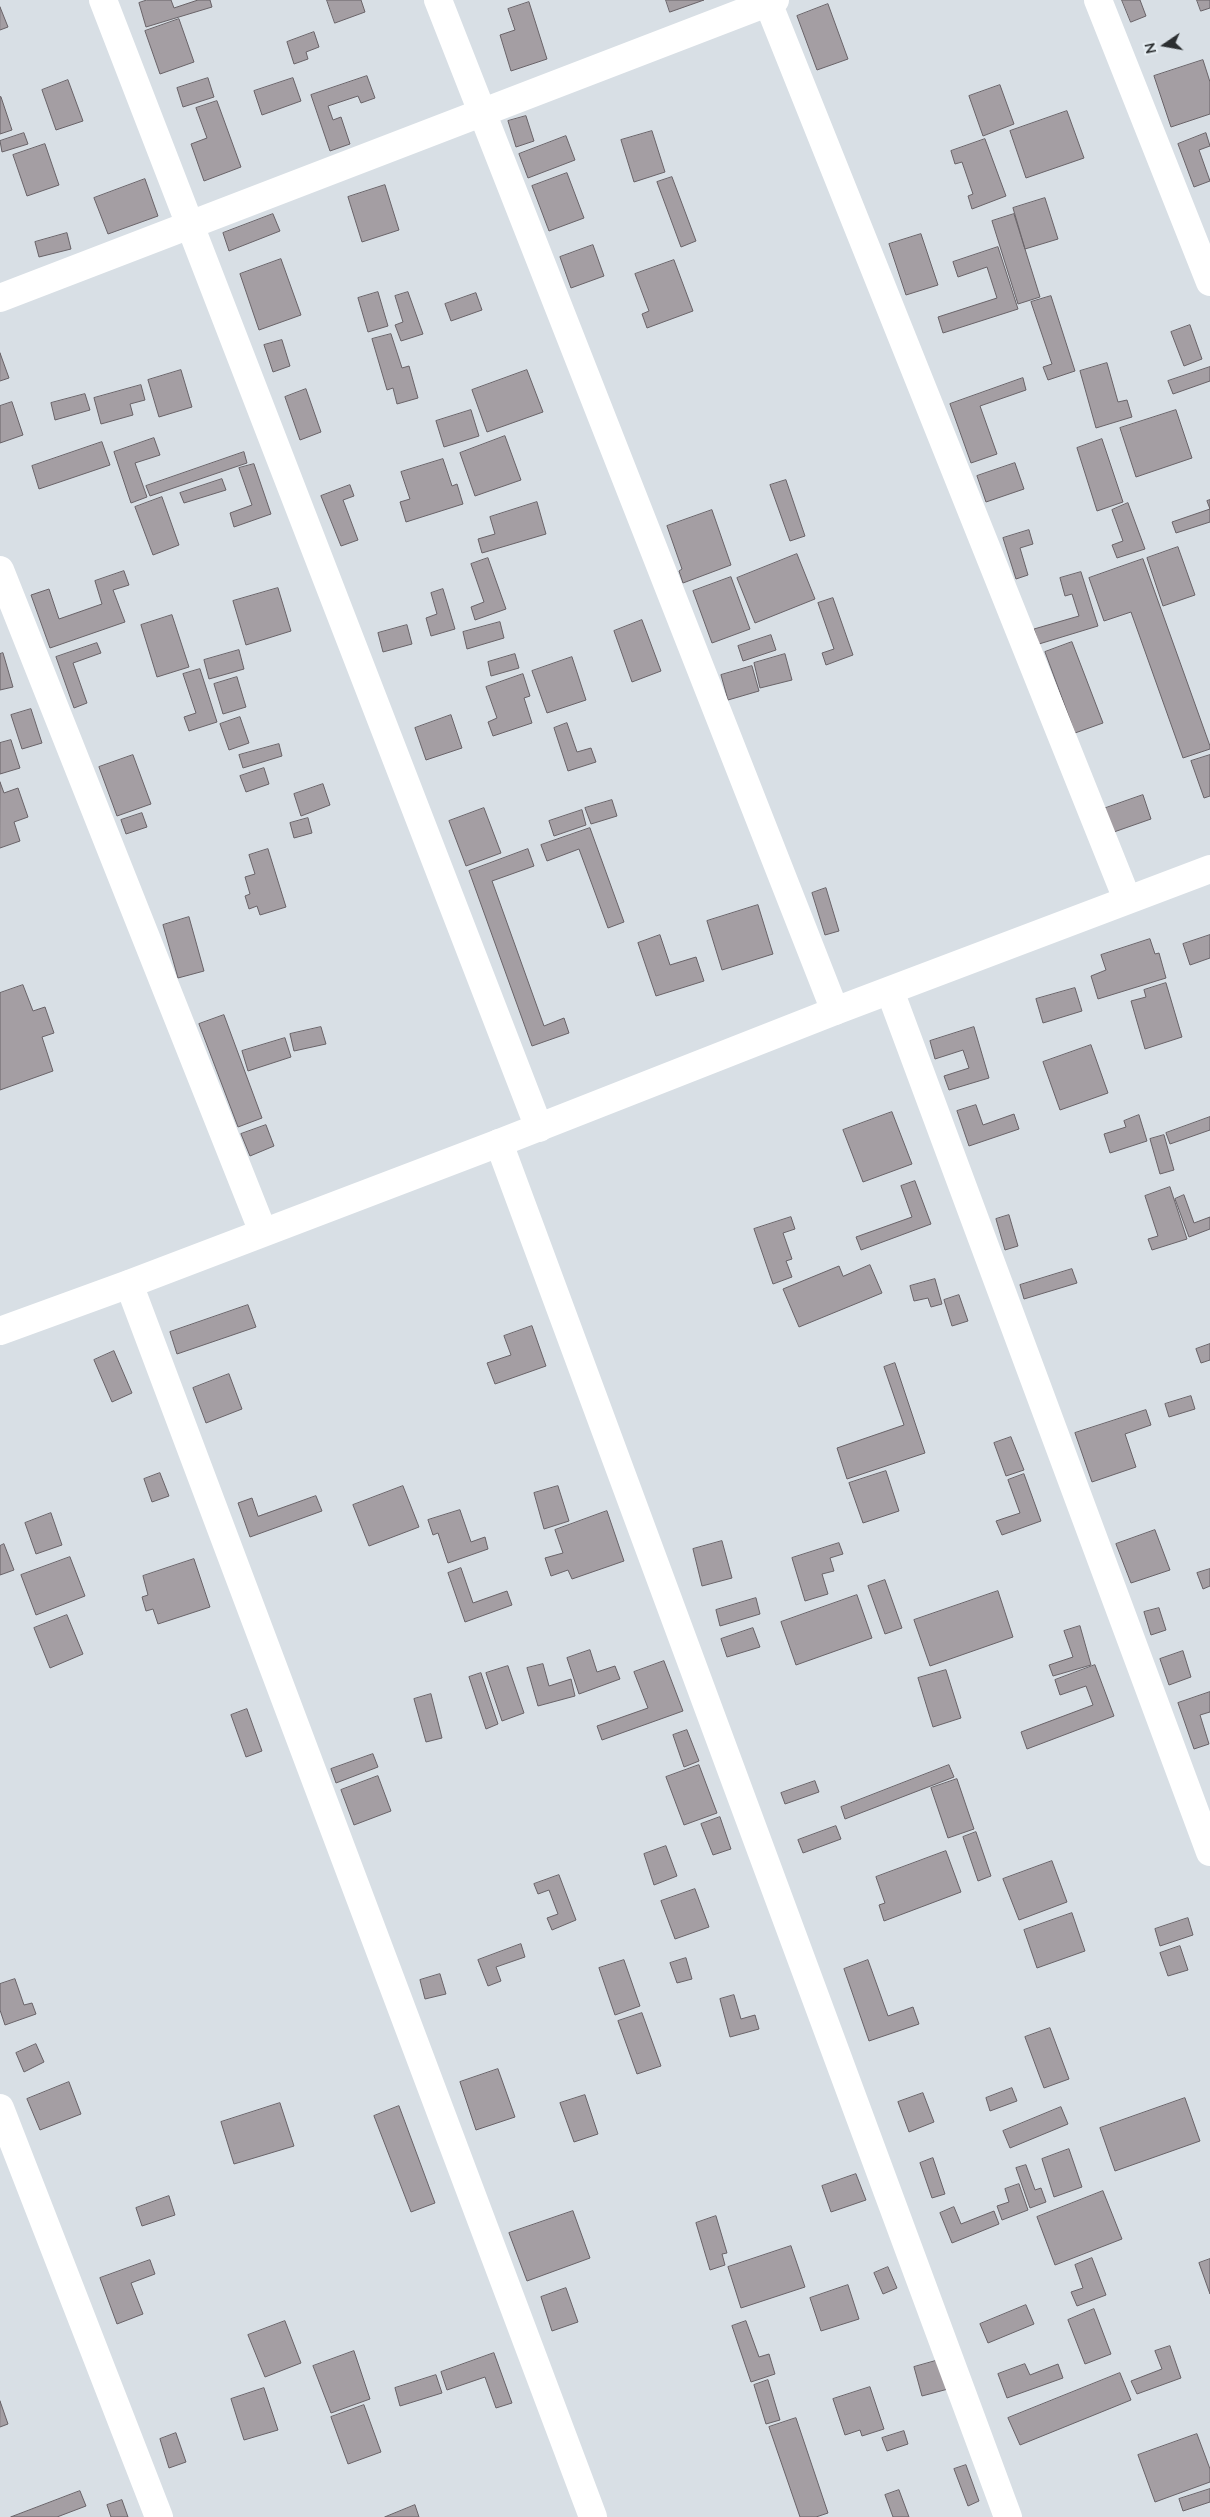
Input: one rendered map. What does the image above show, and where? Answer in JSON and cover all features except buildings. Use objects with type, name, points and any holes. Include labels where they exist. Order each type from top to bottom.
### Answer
[{"type":"street","points":[[103,0],[539,1128]]},
{"type":"street","points":[[438,0],[835,1011]]},
{"type":"street","points":[[1098,0],[1210,282]]},
{"type":"street","points":[[0,298],[770,1],[1127,899]]},
{"type":"street","points":[[0,570],[263,1232]]},
{"type":"street","points":[[0,1331],[539,1128],[835,1011],[1210,869]]},
{"type":"street","points":[[890,991],[1210,1852]]},
{"type":"street","points":[[499,1143],[1008,2517]]},
{"type":"street","points":[[129,1284],[593,2517]]},
{"type":"street","points":[[0,2108],[159,2517]]}]
